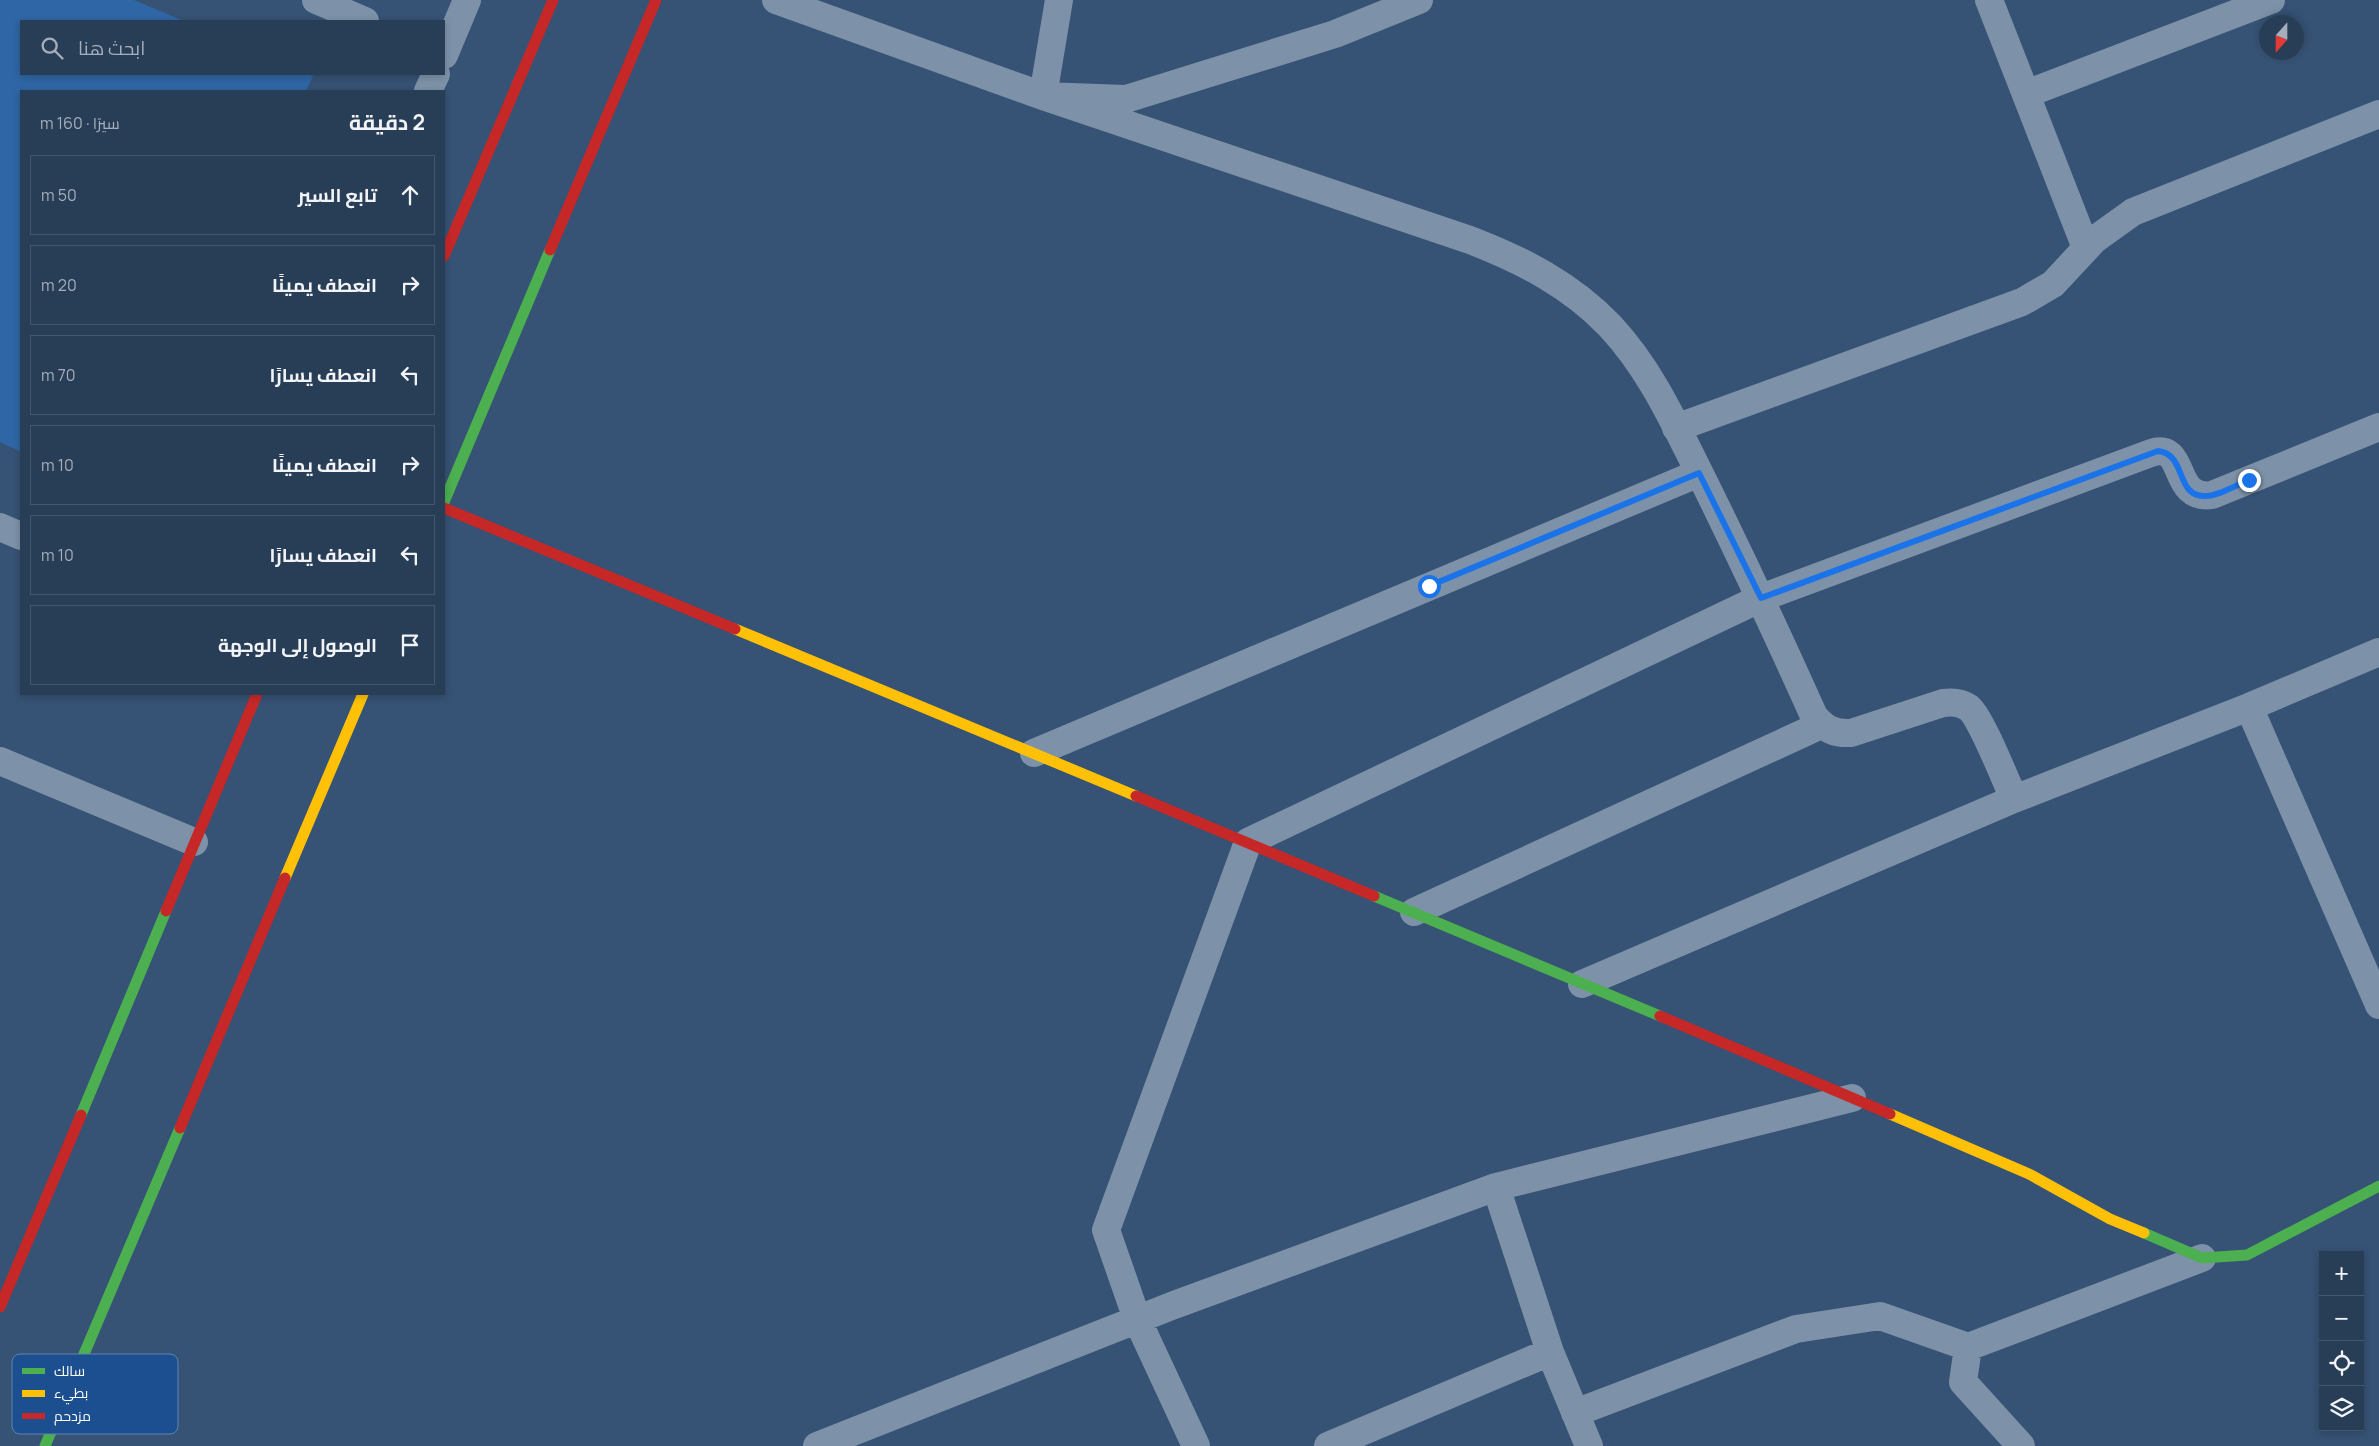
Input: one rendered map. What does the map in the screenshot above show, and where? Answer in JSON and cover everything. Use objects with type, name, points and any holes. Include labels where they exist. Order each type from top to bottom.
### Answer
[{"type":"street","points":[[316,0],[364,20]]},
{"type":"street","points":[[445,53],[467,0]]},
{"type":"street","points":[[445,254],[553,0]]},
{"type":"street","points":[[445,500],[656,0]]},
{"type":"street","points":[[776,0],[1043,96],[1470,240],[1508,255],[1545,274],[1585,303],[1609,326],[1636,356],[1658,391],[1761,598],[1814,716],[1821,725],[1840,734],[1851,734],[1943,703],[1962,704],[1976,716],[2014,800]]},
{"type":"street","points":[[1043,96],[1059,0]]},
{"type":"street","points":[[1043,96],[1126,99],[1336,34],[1419,0]]},
{"type":"street","points":[[1989,0],[2086,248]]},
{"type":"street","points":[[2026,94],[2271,0]]},
{"type":"street","points":[[428,90],[436,75]]},
{"type":"street","points":[[1676,428],[2022,302],[2053,284],[2086,248],[2113,225],[2154,202],[2379,114]]},
{"type":"street","points":[[1196,1446],[1137,1319],[1106,1230],[1248,842],[1761,598],[2158,451],[2165,451],[2172,455],[2186,487],[2194,493],[2203,496],[2212,495],[2379,427]]},
{"type":"street","points":[[1034,753],[1699,473]]},
{"type":"street","points":[[445,508],[1248,842],[1852,1098],[2029,1174],[2110,1219],[2202,1258]]},
{"type":"street","points":[[0,527],[20,536]]},
{"type":"street","points":[[1582,984],[2014,800],[2249,707],[2379,652]]},
{"type":"street","points":[[0,1307],[257,695]]},
{"type":"street","points":[[84,1354],[363,695]]},
{"type":"street","points":[[2249,707],[2378,1001]]},
{"type":"street","points":[[1414,912],[1821,725]]},
{"type":"street","points":[[0,761],[194,842]]},
{"type":"street","points":[[817,1446],[1137,1319],[1496,1188],[1852,1098]]},
{"type":"street","points":[[1575,1413],[1796,1330],[1880,1316],[1968,1347],[2202,1258],[2246,1255],[2379,1186]]},
{"type":"street","points":[[1496,1188],[1550,1352],[1589,1446]]},
{"type":"street","points":[[1968,1347],[1964,1382],[2021,1446]]},
{"type":"street","points":[[1328,1446],[1550,1352]]},
{"type":"street","points":[[45,1446],[50,1434]]},
{"type":"shaded area","points":[[0,0],[134,0],[182,20],[20,20],[20,75],[313,76],[306,90],[20,90],[20,452],[0,442]]},
{"type":"traffic: fast","points":[[445,500],[550,250]]},
{"type":"traffic: fast","points":[[1374,896],[1660,1016]]},
{"type":"traffic: fast","points":[[81,1115],[166,911]]},
{"type":"traffic: fast","points":[[84,1354],[180,1128]]},
{"type":"traffic: fast","points":[[2144,1233],[2202,1258],[2247,1255],[2379,1186]]},
{"type":"traffic: fast","points":[[45,1446],[50,1434]]},
{"type":"traffic: slow","points":[[735,629],[1136,796]]},
{"type":"traffic: slow","points":[[285,878],[363,695]]},
{"type":"traffic: slow","points":[[1890,1114],[2029,1174],[2110,1219],[2144,1233]]},
{"type":"traffic: jam","points":[[445,254],[553,0]]},
{"type":"traffic: jam","points":[[550,250],[656,0]]},
{"type":"traffic: jam","points":[[445,508],[735,629]]},
{"type":"traffic: jam","points":[[166,911],[257,695]]},
{"type":"traffic: jam","points":[[1136,796],[1374,896]]},
{"type":"traffic: jam","points":[[180,1128],[285,878]]},
{"type":"traffic: jam","points":[[1660,1016],[1890,1114]]},
{"type":"traffic: jam","points":[[0,1307],[81,1115]]},
{"type":"route","points":[[1429,586],[1699,473],[1761,598],[2158,451],[2165,451],[2172,455],[2186,487],[2194,493],[2203,496],[2212,495],[2249,480]]}]
